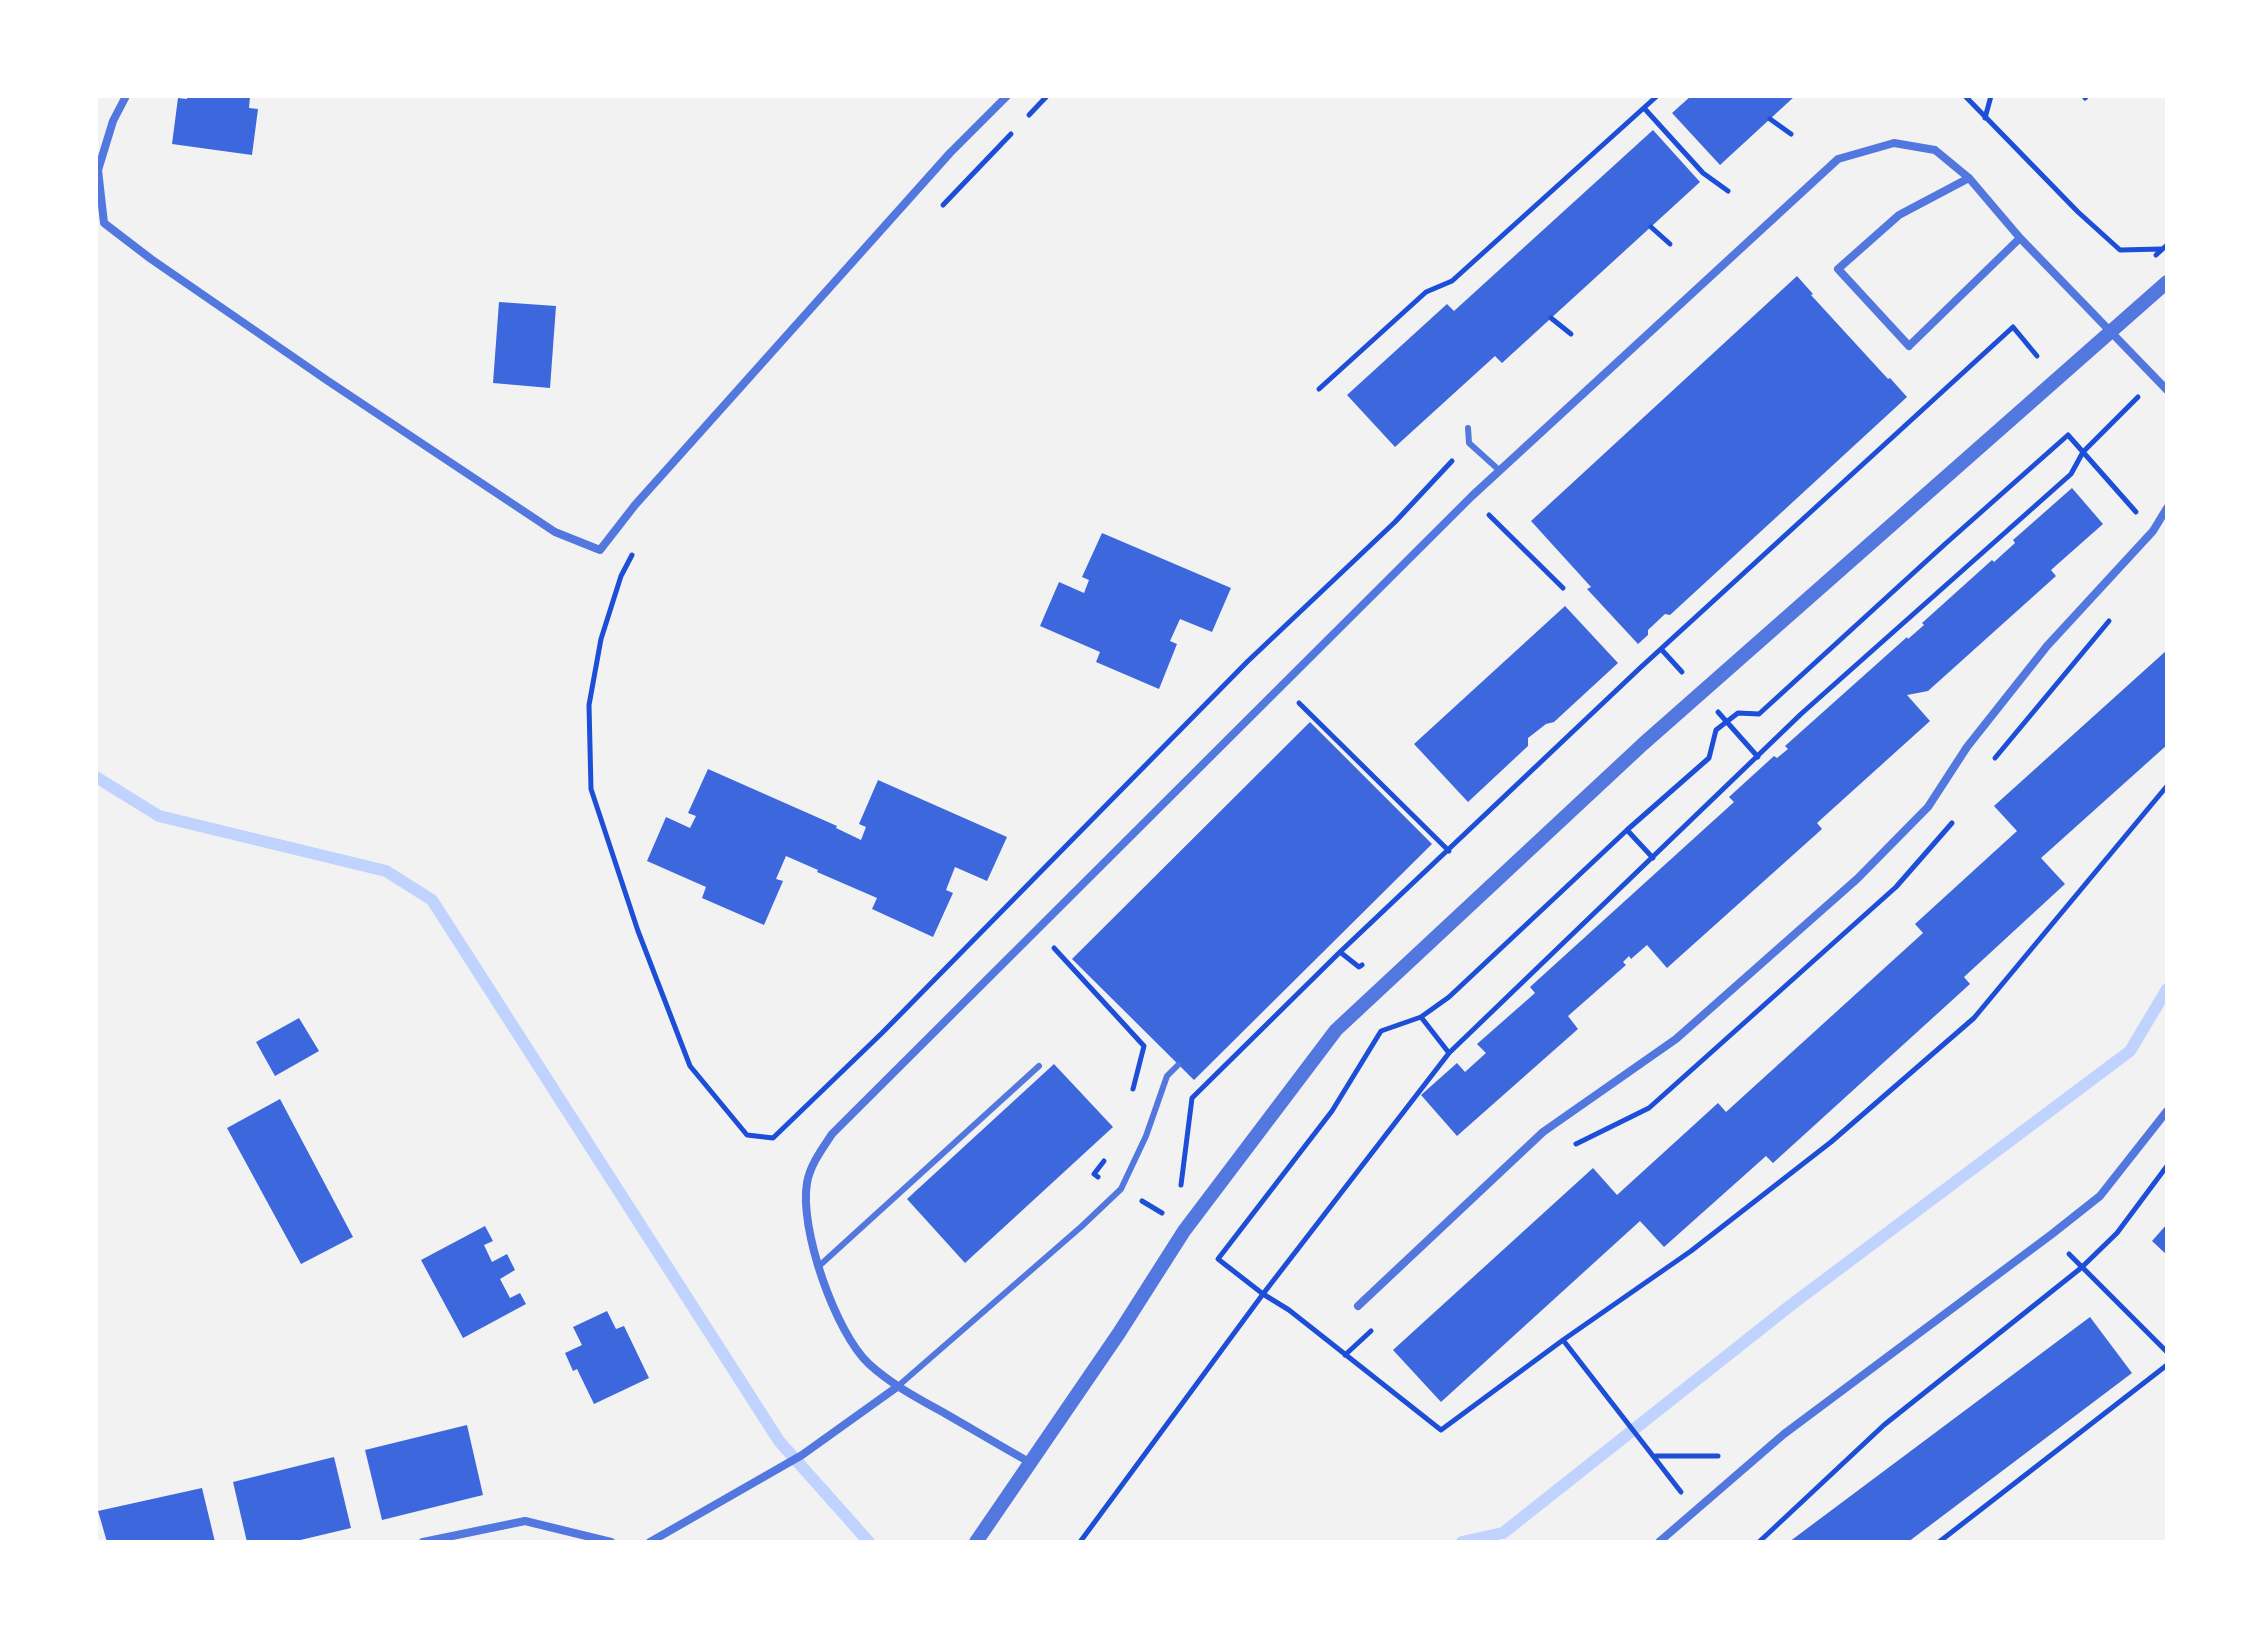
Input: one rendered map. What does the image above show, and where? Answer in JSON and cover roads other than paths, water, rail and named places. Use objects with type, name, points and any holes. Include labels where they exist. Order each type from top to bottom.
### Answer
[{"type":"street","points":[[126,96],[113,121],[98,170],[104,223],[328,381],[555,532],[600,550],[635,505],[950,153],[1007,96]]},
{"type":"street","points":[[1031,1463],[897,1387],[867,1362],[849,1339],[818,1267],[805,1204],[807,1180],[817,1157],[832,1134],[1499,470],[1838,159],[1894,143],[1935,150],[1969,178],[2020,238],[2167,390]]},
{"type":"street","points":[[1969,178],[1899,215],[1838,269],[1909,346],[2020,238]]},
{"type":"street","points":[[976,1542],[1119,1333],[1184,1231],[1336,1030],[1643,744],[2167,282]]},
{"type":"street","points":[[1358,1306],[1543,1132],[1676,1039],[1857,879],[1928,807],[1967,747],[2047,646],[2153,531],[2167,508]]},
{"type":"street","points":[[1659,1542],[1784,1434],[2100,1196],[2167,1111]]},
{"type":"street","points":[[650,1542],[802,1455],[897,1387]]},
{"type":"street","points":[[423,1542],[525,1521],[611,1542]]},
{"type":"lane","points":[[1468,428],[1469,443],[1499,470]]},
{"type":"lane","points":[[897,1387],[1121,1189],[1146,1136],[1167,1076],[1178,1065]]},
{"type":"lane","points":[[818,1267],[1039,1066]]},
{"type":"waterway","points":[[96,777],[159,816],[386,871],[432,900],[779,1441],[869,1542]]},
{"type":"waterway","points":[[1462,1542],[1503,1533],[1791,1305],[2130,1051],[2167,989]]}]
